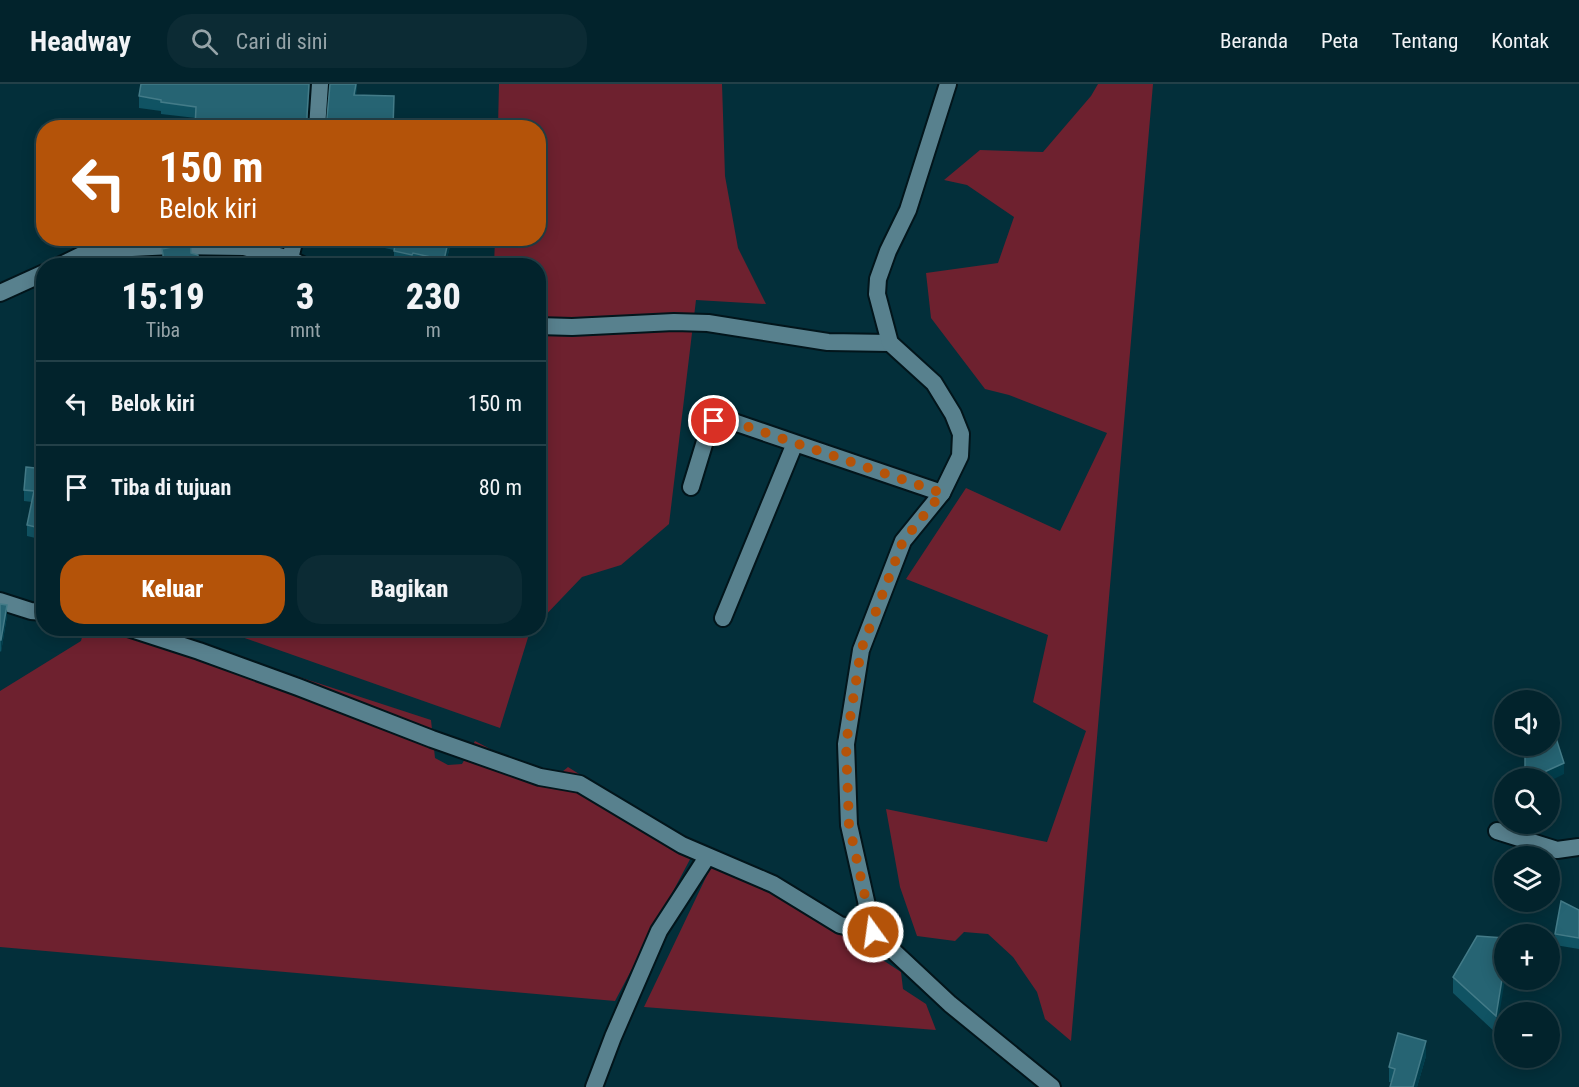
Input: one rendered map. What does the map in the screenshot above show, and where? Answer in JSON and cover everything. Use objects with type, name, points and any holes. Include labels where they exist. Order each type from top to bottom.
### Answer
[{"type":"street","points":[[317,120],[320,84]]},
{"type":"street","points":[[873,932],[849,825],[846,744],[861,650],[903,541],[942,493],[960,456],[961,434],[953,414],[934,383],[890,343],[877,294],[878,279],[888,251],[908,210],[948,84]]},
{"type":"street","points":[[76,258],[92,250],[172,246],[244,247],[283,258]]},
{"type":"street","points":[[0,293],[36,277]]},
{"type":"street","points":[[546,326],[708,323],[828,342],[890,343]]},
{"type":"street","points":[[691,487],[709,429],[714,421],[725,419],[942,493]]},
{"type":"street","points":[[723,618],[795,443]]},
{"type":"street","points":[[0,601],[36,611]]},
{"type":"street","points":[[153,636],[540,777],[580,784],[682,845],[772,884],[840,925],[873,932],[950,1004],[1052,1087]]},
{"type":"street","points":[[1506,834],[1557,850],[1579,847]]},
{"type":"street","points":[[594,1087],[659,931],[706,857]]},
{"type":"shaded area","points":[[499,84],[722,84],[725,176],[738,248],[766,304],[696,300],[669,524],[621,565],[582,577],[546,615],[546,258],[494,258],[495,246],[546,246],[546,120],[498,120]]},
{"type":"shaded area","points":[[1098,84],[1153,84],[1071,1041],[1045,1019],[1037,992],[1013,957],[988,934],[964,932],[955,941],[917,936],[900,887],[886,809],[1047,842],[1086,731],[1033,702],[1048,635],[906,579],[966,488],[1060,531],[1107,433],[1009,395],[985,389],[931,318],[926,273],[998,263],[1014,217],[967,185],[944,180],[980,150],[1043,152],[1091,96]]},
{"type":"shaded area","points":[[82,636],[173,636],[431,720],[435,758],[448,765],[462,764],[475,741],[494,751],[517,772],[551,781],[568,767],[696,848],[615,1001],[0,947],[0,691],[81,641]]},
{"type":"shaded area","points":[[239,636],[528,636],[500,728]]},
{"type":"shaded area","points":[[718,852],[901,972],[903,989],[926,1004],[936,1030],[644,1007]]},
{"type":"building","points":[[141,84],[309,84],[307,120],[195,120],[196,107],[139,96]]},
{"type":"building","points":[[330,84],[356,84],[354,95],[394,96],[393,120],[326,120]]},
{"type":"building","points":[[191,246],[191,253],[198,255],[198,258],[164,258],[162,249]]},
{"type":"building","points":[[395,246],[447,246],[444,258],[394,251]]},
{"type":"building","points":[[26,467],[36,468],[36,527],[27,525],[34,491],[24,490]]},
{"type":"building","points":[[0,604],[7,605],[1,640],[0,640]]},
{"type":"building","points":[[1560,751],[1564,763],[1553,768],[1525,768],[1525,756],[1560,756]]},
{"type":"building","points":[[1561,901],[1579,910],[1579,938],[1560,935],[1560,924],[1557,924]]},
{"type":"building","points":[[1477,936],[1494,937],[1494,990],[1500,990],[1498,1002],[1494,1002],[1494,1014],[1453,977]]},
{"type":"building","points":[[1398,1033],[1426,1041],[1413,1087],[1390,1087],[1395,1069],[1389,1067]]},
{"type":"route","points":[[714,421],[725,419],[942,493],[903,541],[861,650],[846,744],[849,825],[873,932]]}]
